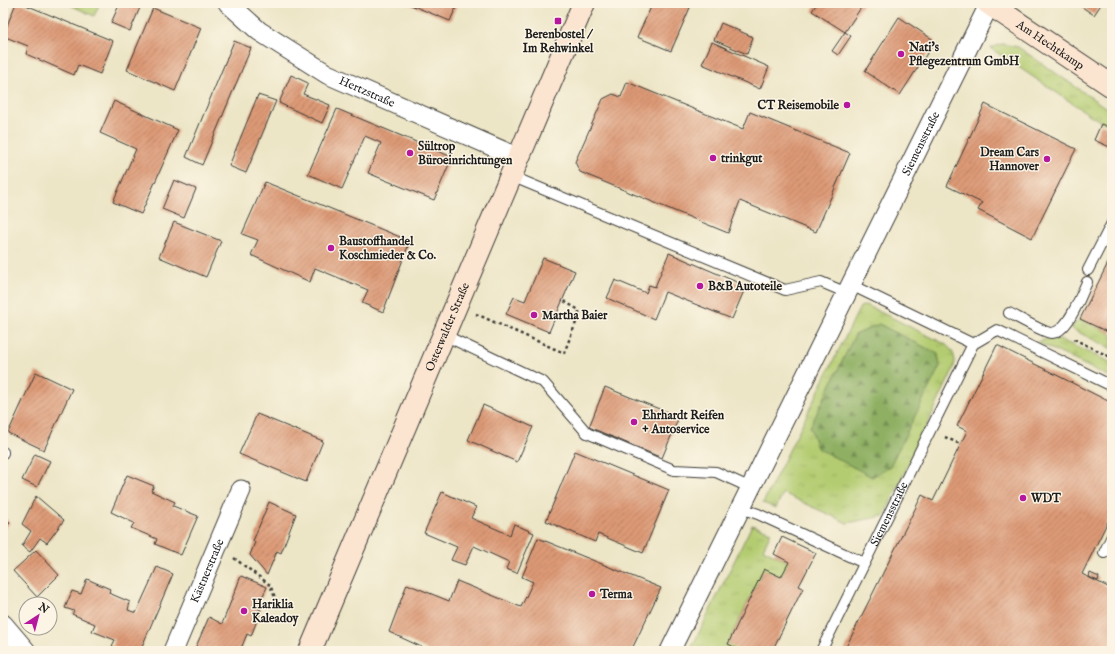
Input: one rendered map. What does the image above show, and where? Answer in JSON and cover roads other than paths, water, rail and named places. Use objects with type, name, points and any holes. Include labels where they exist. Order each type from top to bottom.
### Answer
[{"type":"street","name":"Hertzstraße","points":[[228,3],[259,31],[327,74],[515,167]]},
{"type":"street","name":"Osterwalder Straße","points":[[310,651],[584,3]]},
{"type":"street","name":"Am Hechtkamp","points":[[989,3],[1112,86]]},
{"type":"street","name":"Siemensstraße","points":[[670,651],[749,511],[751,488],[989,3]]},
{"type":"street","name":"Kästnerstraße","points":[[173,651],[241,490]]},
{"type":"street","points":[[3,624],[26,651]]},
{"type":"lane","points":[[515,167],[786,290],[821,282],[849,289],[973,344],[997,330],[1112,386]]},
{"type":"lane","points":[[1088,270],[1112,223]]},
{"type":"lane","points":[[1009,314],[1050,334],[1059,332],[1066,325],[1087,282]]},
{"type":"lane","points":[[444,335],[543,382],[587,433],[674,470],[716,472],[751,488]]},
{"type":"lane","name":"Siemensstraße","points":[[821,651],[973,344]]},
{"type":"lane","points":[[749,511],[864,563]]},
{"type":"lane","points":[[1104,553],[1112,536]]},
{"type":"place","name":"Berenbostel / Im Rehwinkel","points":[[558,21]]},
{"type":"place","name":"Nati's Pflegezentrum GmbH","points":[[901,54]]},
{"type":"place","name":"CT Reisemobile","points":[[847,105]]},
{"type":"place","name":"Sültrop Büroeinrichtungen","points":[[410,153]]},
{"type":"place","name":"trinkgut","points":[[713,158]]},
{"type":"place","name":"Dream Cars Hannover","points":[[1047,159]]},
{"type":"place","name":"Baustoffhandel Koschmieder & Co.","points":[[331,248]]},
{"type":"place","name":"B&B Autoteile","points":[[700,286]]},
{"type":"place","name":"Martha Baier","points":[[534,315]]},
{"type":"place","name":"Ehrhardt Reifen + Autoservice","points":[[634,422]]},
{"type":"place","name":"WDT","points":[[1023,498]]},
{"type":"place","name":"Terma","points":[[592,594]]},
{"type":"place","name":"Hariklia Kaleadoy","points":[[244,611]]}]
